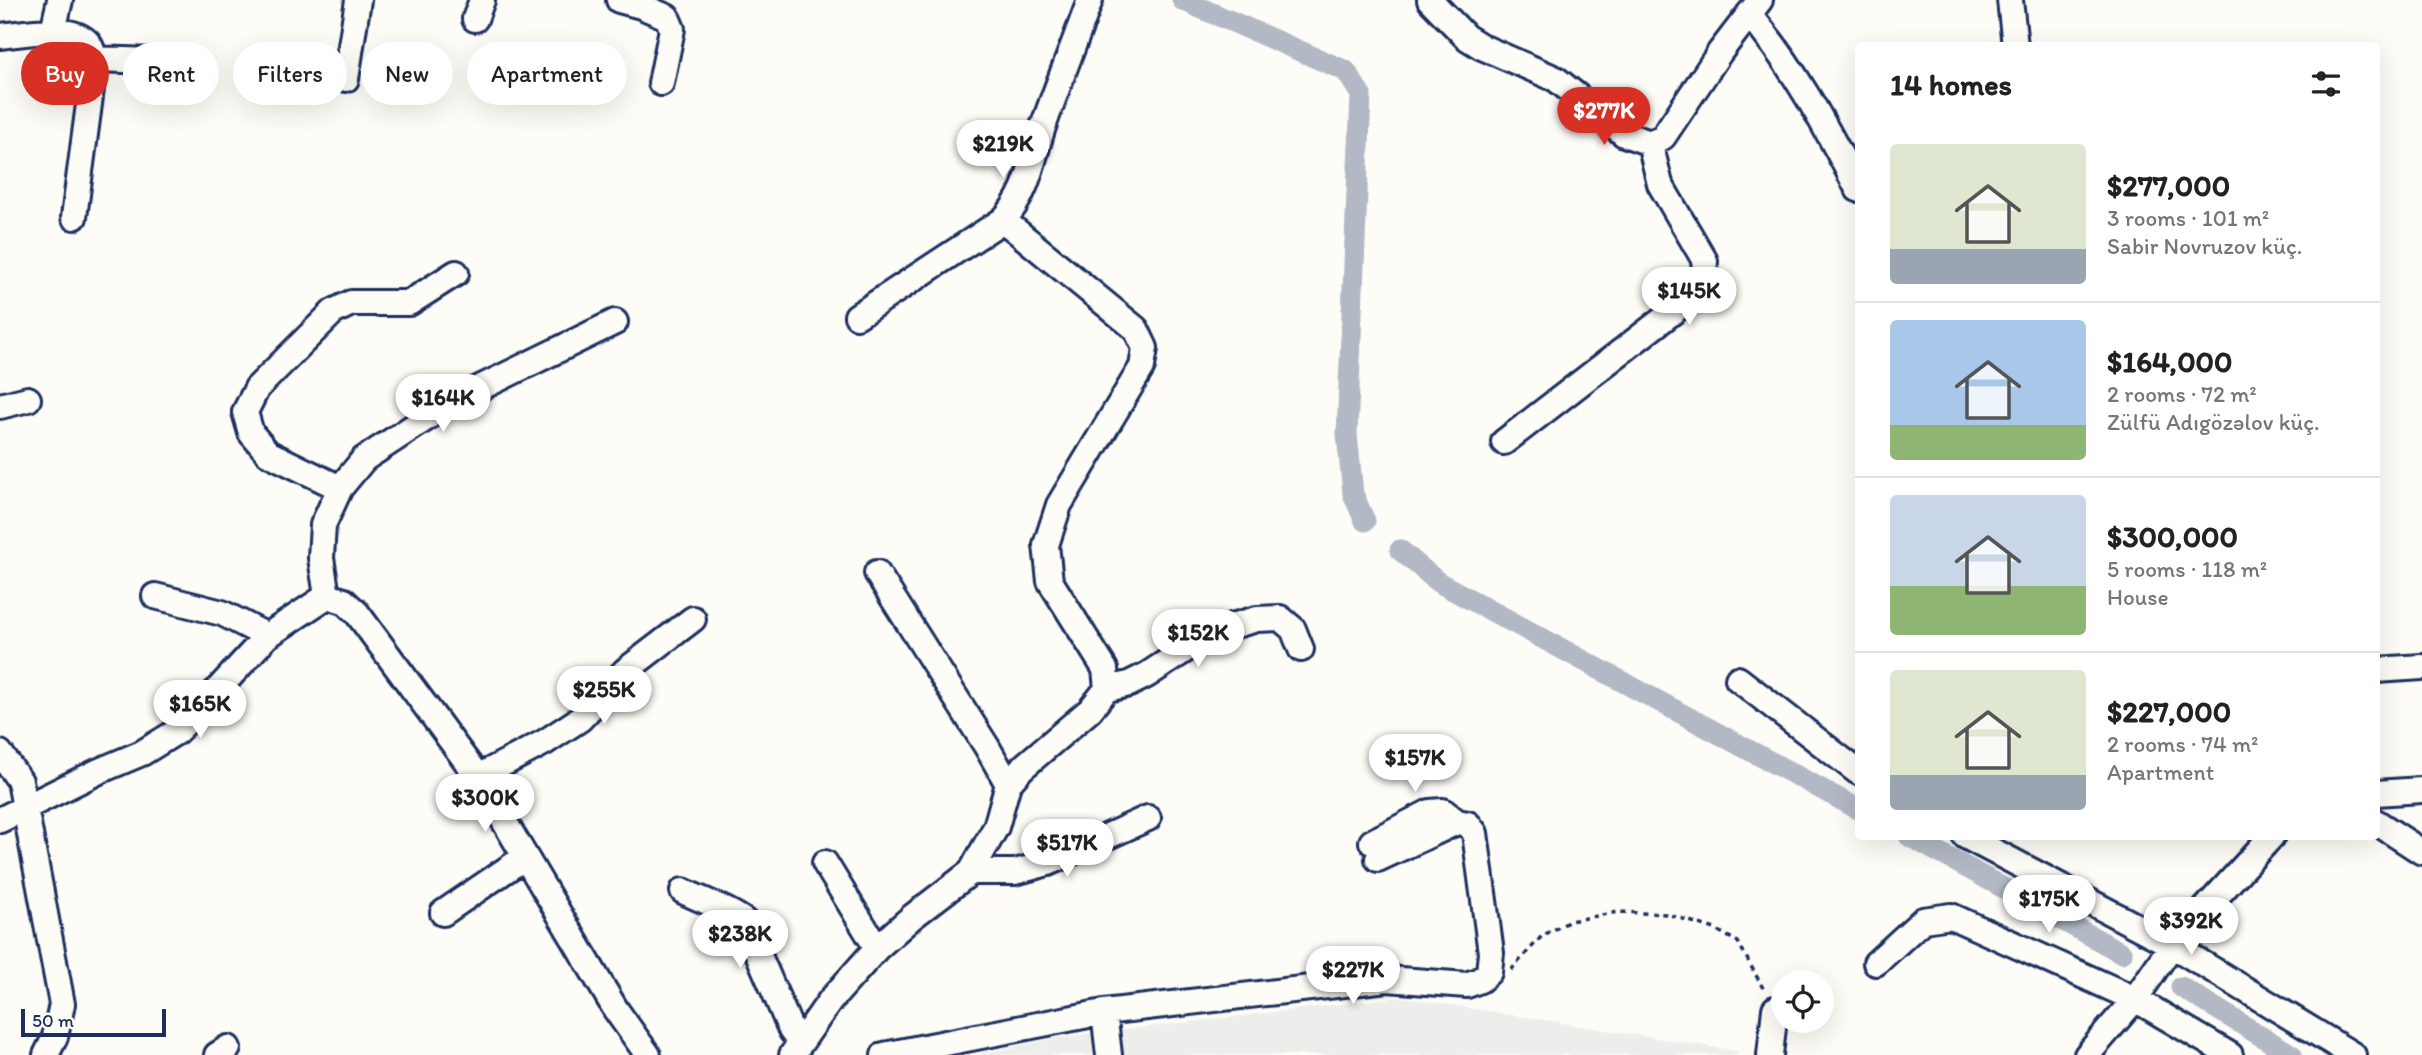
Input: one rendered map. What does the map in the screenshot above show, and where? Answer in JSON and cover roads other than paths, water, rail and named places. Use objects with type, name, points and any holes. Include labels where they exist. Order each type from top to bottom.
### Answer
[{"type":"street","points":[[53,31],[60,0]]},
{"type":"street","points":[[347,72],[358,0]]},
{"type":"street","points":[[619,0],[667,17],[672,29],[661,83]]},
{"type":"street","points":[[857,316],[1003,220],[1014,209],[1025,188],[1043,128],[1090,0]]},
{"type":"street","points":[[1430,0],[1466,37],[1482,47],[1556,79],[1624,134],[1650,143],[1663,137],[1720,52],[1755,7],[1815,106],[1855,183]]},
{"type":"street","points":[[2010,0],[2015,42]]},
{"type":"street","points":[[0,36],[53,31],[78,35],[87,42]]},
{"type":"street","points":[[75,217],[89,105]]},
{"type":"street","points":[[1504,442],[1679,307],[1703,279],[1705,261],[1660,184],[1650,143]]},
{"type":"street","points":[[1003,220],[1136,329],[1144,348],[1142,367],[1059,505],[1046,545],[1050,581],[1105,669],[1107,689]]},
{"type":"street","points":[[340,488],[268,453],[251,433],[245,412],[257,388],[333,312],[351,303],[409,303],[456,273]]},
{"type":"street","points":[[327,596],[321,558],[323,525],[340,488],[364,459],[451,402],[615,322]]},
{"type":"street","points":[[0,406],[28,399]]},
{"type":"street","points":[[877,573],[987,747],[1008,785]]},
{"type":"street","points":[[155,596],[222,613],[267,636]]},
{"type":"street","points":[[0,820],[142,753],[176,732],[267,636],[327,596]]},
{"type":"street","points":[[327,596],[344,601],[357,613],[478,777],[617,1010],[648,1055]]},
{"type":"street","points":[[796,1048],[830,1001],[877,948],[971,872],[996,827],[1008,785],[1022,768],[1090,710],[1107,689],[1147,676],[1214,631],[1258,619],[1280,618],[1293,629],[1301,649]]},
{"type":"street","points":[[478,777],[545,742],[580,719],[625,671],[693,619]]},
{"type":"street","points":[[2380,670],[2422,667]]},
{"type":"street","points":[[1738,679],[1855,770]]},
{"type":"street","points":[[0,753],[20,781],[62,1004],[55,1038],[46,1055]]},
{"type":"street","points":[[2380,793],[2422,790]]},
{"type":"street","points":[[971,872],[1015,872],[1048,863],[1148,818]]},
{"type":"street","points":[[884,1055],[1104,1012],[1387,979],[1467,985],[1489,972],[1491,953],[1475,833],[1468,824],[1457,822],[1375,851]]},
{"type":"street","points":[[2380,825],[2422,852]]},
{"type":"street","points":[[1973,840],[2172,945],[2353,1055]]},
{"type":"street","points":[[2087,1055],[2135,999],[2172,945],[2268,840]]},
{"type":"street","points":[[443,913],[525,857]]},
{"type":"street","points":[[825,863],[877,948]]},
{"type":"street","points":[[683,891],[718,909],[733,913],[744,921],[791,1030],[796,1048]]},
{"type":"street","points":[[1876,963],[1923,920],[1951,916],[2135,999],[2230,1055]]},
{"type":"street","points":[[1104,1012],[1109,1055]]},
{"type":"street","points":[[1770,1055],[1772,1033]]},
{"type":"waterway","points":[[1182,0],[1346,71],[1361,95],[1347,434],[1353,494],[1365,521]]},
{"type":"waterway","points":[[1400,550],[1438,582],[1855,807]]},
{"type":"waterway","points":[[1916,840],[2122,953]]},
{"type":"waterway","points":[[2181,987],[2292,1055]]}]
